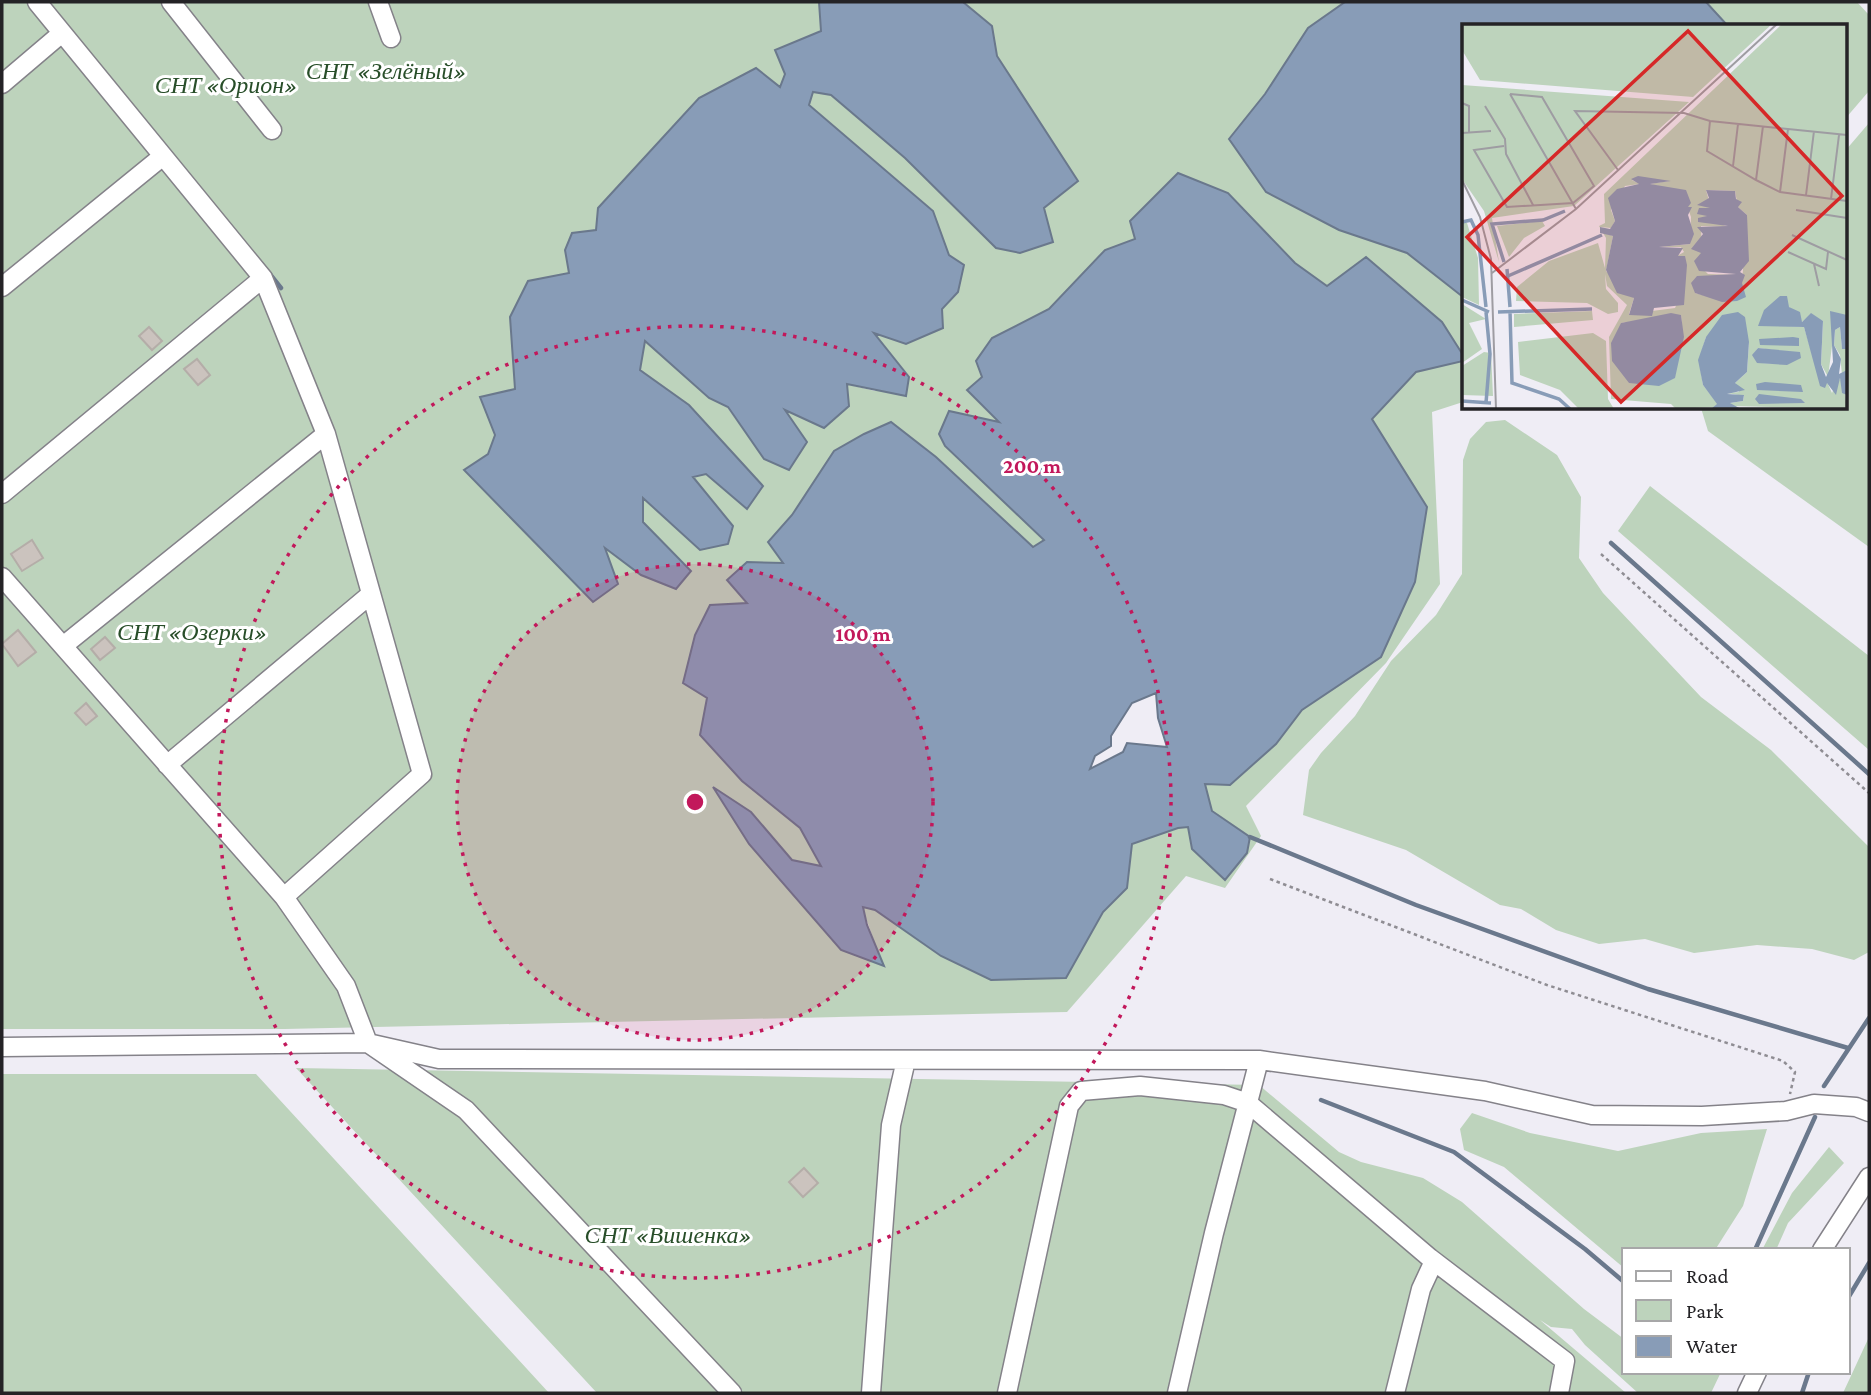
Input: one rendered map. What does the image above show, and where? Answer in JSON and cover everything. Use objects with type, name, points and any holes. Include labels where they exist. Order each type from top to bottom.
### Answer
[{"type":"street","points":[[37,2],[263,278],[326,434],[422,774],[284,897]]},
{"type":"street","points":[[171,2],[272,130]]},
{"type":"street","points":[[378,2],[391,38]]},
{"type":"street","points":[[2,84],[62,33]]},
{"type":"street","points":[[2,287],[163,156]]},
{"type":"street","points":[[2,494],[263,278]]},
{"type":"street","points":[[63,646],[326,434]]},
{"type":"street","points":[[2,577],[284,897],[345,986],[368,1043],[466,1110],[732,1393]]},
{"type":"street","points":[[167,765],[371,594]]},
{"type":"street","points":[[2,1047],[368,1043],[439,1059],[1259,1060],[1485,1091],[1592,1115],[1702,1116],[1786,1111],[1814,1104],[1856,1107],[1869,1112]]},
{"type":"street","points":[[871,1393],[891,1125],[906,1060]]},
{"type":"street","points":[[1177,1393],[1214,1233],[1259,1060]]},
{"type":"street","points":[[1007,1393],[1069,1106],[1081,1091],[1140,1086],[1224,1095],[1248,1103],[1434,1261],[1565,1362],[1559,1393]]},
{"type":"street","points":[[1823,1248],[1869,1177]]},
{"type":"street","points":[[1395,1393],[1421,1289],[1434,1261]]},
{"type":"street","points":[[1748,1393],[1757,1374]]},
{"type":"path","points":[[1601,554],[1869,793]]},
{"type":"path","points":[[1270,879],[1548,985],[1783,1062],[1795,1072],[1786,1111]]},
{"type":"green space","points":[[2,2],[819,2],[821,31],[785,74],[780,88],[596,230],[565,250],[569,273],[528,281],[515,371],[515,389],[488,454],[465,470],[495,500],[604,547],[641,575],[643,497],[706,474],[747,509],[689,405],[640,370],[645,341],[709,398],[727,407],[764,459],[784,409],[846,384],[875,391],[909,376],[873,332],[943,328],[942,309],[958,292],[964,265],[949,255],[933,211],[809,105],[813,92],[831,95],[905,158],[1044,208],[1077,181],[997,56],[992,26],[963,2],[1345,2],[1308,28],[1265,94],[1229,139],[1339,230],[1407,253],[1462,296],[1462,353],[1442,322],[1366,257],[1327,286],[1295,263],[1228,193],[1136,239],[1105,250],[1049,309],[992,338],[976,361],[982,377],[981,405],[1000,423],[949,411],[939,434],[945,446],[1045,540],[1033,547],[936,457],[891,422],[834,452],[792,515],[768,542],[784,563],[728,579],[747,603],[707,698],[742,781],[800,828],[821,867],[792,860],[751,812],[714,789],[749,844],[841,950],[883,966],[862,907],[875,910],[941,956],[1066,978],[1103,912],[1127,888],[1132,844],[1188,827],[1250,837],[1212,811],[1205,784],[1276,744],[1302,710],[1381,657],[1427,507],[1372,419],[1416,372],[1462,361],[1462,402],[1432,412],[1440,584],[1386,663],[1246,806],[1261,836],[1225,888],[1186,876],[1067,1012],[285,1029],[2,1029]]},
{"type":"green space","points":[[1706,2],[1857,2],[1869,15],[1869,91],[1846,118],[1846,24],[1726,24]]},
{"type":"green space","points":[[1869,123],[1869,547],[1708,431],[1702,410],[1846,410],[1846,150]]},
{"type":"green space","points":[[1505,420],[1557,455],[1581,497],[1579,558],[1603,593],[1701,697],[1771,750],[1869,847],[1869,952],[1854,960],[1812,949],[1757,945],[1694,953],[1645,939],[1599,944],[1556,930],[1521,909],[1500,905],[1406,850],[1303,815],[1309,770],[1355,716],[1391,661],[1436,615],[1462,574],[1463,460],[1470,439],[1486,422]]},
{"type":"green space","points":[[1650,486],[1869,656],[1869,750],[1618,531]]},
{"type":"green space","name":"СНТ «Вишенка»","points":[[296,1068],[1259,1085],[1339,1152],[1361,1162],[1423,1178],[1462,1202],[1584,1309],[1622,1338],[1622,1374],[1720,1374],[1711,1393],[1638,1393],[1585,1345],[1572,1329],[1551,1327],[1540,1320],[1626,1393],[597,1393]]},
{"type":"green space","points":[[2,1074],[256,1074],[549,1393],[2,1393]]},
{"type":"green space","points":[[1472,1113],[1530,1133],[1618,1151],[1701,1133],[1767,1129],[1743,1206],[1716,1248],[1622,1248],[1622,1266],[1504,1167],[1464,1150],[1460,1129]]},
{"type":"green space","points":[[1829,1147],[1844,1163],[1788,1223],[1777,1248],[1763,1248],[1792,1193]]},
{"type":"green space","points":[[1869,1337],[1869,1393],[1843,1393]]},
{"type":"water","points":[[819,2],[963,2],[992,26],[997,56],[1078,181],[1044,208],[1053,242],[1020,253],[996,248],[905,158],[831,95],[813,92],[809,105],[933,211],[949,255],[964,265],[958,292],[942,309],[943,328],[906,344],[874,333],[909,377],[906,396],[847,384],[849,406],[824,428],[785,410],[807,442],[789,470],[764,459],[728,407],[709,398],[645,341],[640,370],[689,405],[763,486],[747,509],[706,474],[693,477],[733,526],[728,544],[700,550],[643,498],[643,522],[691,571],[676,589],[641,575],[605,548],[618,584],[593,602],[464,470],[488,454],[495,435],[480,397],[515,389],[510,317],[528,281],[569,273],[565,250],[572,233],[596,230],[598,208],[699,98],[756,68],[780,87],[785,74],[775,50],[821,31]]},
{"type":"water","points":[[1345,2],[1706,2],[1726,24],[1462,24],[1462,296],[1407,253],[1339,230],[1266,192],[1229,139],[1265,94],[1308,28]]},
{"type":"water","points":[[1178,173],[1228,193],[1295,263],[1327,286],[1366,257],[1442,322],[1462,353],[1462,361],[1416,372],[1372,419],[1427,507],[1415,582],[1381,657],[1302,710],[1276,744],[1230,785],[1205,784],[1212,811],[1250,837],[1247,853],[1225,880],[1192,849],[1188,827],[1132,844],[1127,888],[1103,912],[1066,978],[991,980],[941,956],[875,910],[863,907],[867,925],[884,966],[841,950],[749,844],[713,787],[751,812],[792,860],[821,866],[800,828],[742,781],[700,735],[707,698],[683,683],[695,635],[710,605],[747,603],[727,580],[747,562],[783,563],[768,542],[792,515],[834,451],[891,422],[936,457],[1033,547],[1044,540],[945,446],[939,434],[949,411],[999,422],[967,390],[982,377],[976,361],[992,338],[1049,309],[1105,250],[1135,239],[1130,221]],"holes":[[[1156,693],[1158,718],[1167,747],[1127,743],[1123,752],[1090,769],[1095,756],[1111,746],[1111,736],[1132,703]]]},
{"type":"building","points":[[149,327],[162,341],[152,350],[139,336]]},
{"type":"building","points":[[197,359],[210,375],[198,385],[184,369]]},
{"type":"building","points":[[32,540],[43,558],[22,571],[11,554]]},
{"type":"building","points":[[18,630],[36,652],[18,666],[2,644]]},
{"type":"building","points":[[105,637],[115,648],[100,660],[91,649]]},
{"type":"building","points":[[86,703],[97,716],[86,725],[75,713]]},
{"type":"building","points":[[804,1168],[818,1183],[803,1197],[789,1182]]},
{"type":"waterway","points":[[269,273],[281,288]]},
{"type":"waterway","points":[[1611,543],[1869,774]]},
{"type":"waterway","points":[[1250,837],[1416,905],[1648,989],[1848,1048]]},
{"type":"waterway","points":[[1824,1086],[1869,1018]]},
{"type":"waterway","points":[[1321,1100],[1454,1152],[1585,1249],[1622,1280]]},
{"type":"waterway","points":[[1756,1248],[1815,1117]]},
{"type":"waterway","points":[[1850,1295],[1869,1263]]},
{"type":"waterway","points":[[1802,1393],[1808,1374]]},
{"type":"park label","name":"СНТ «Зелёный»","points":[[386,70]]},
{"type":"park label","name":"СНТ «Орион»","points":[[226,84]]},
{"type":"park label","name":"СНТ «Озерки»","points":[[192,631]]}]
